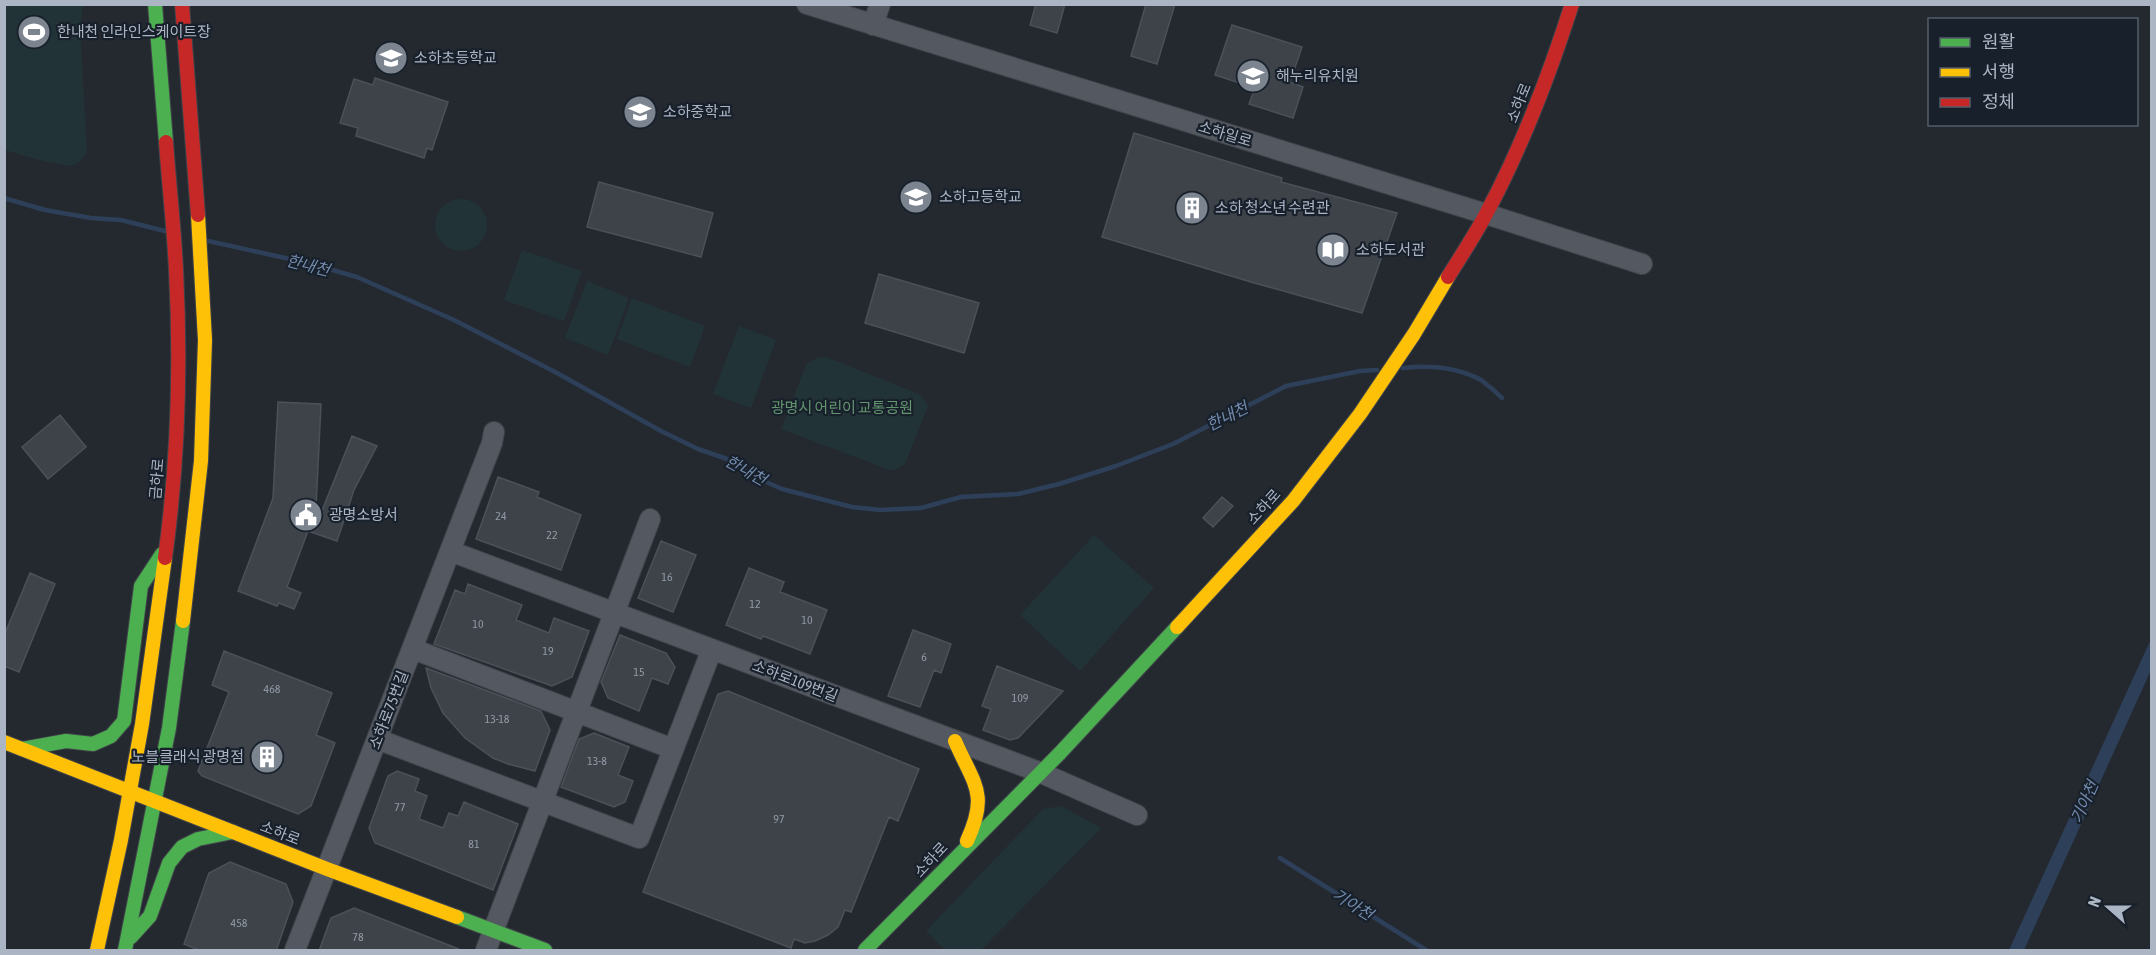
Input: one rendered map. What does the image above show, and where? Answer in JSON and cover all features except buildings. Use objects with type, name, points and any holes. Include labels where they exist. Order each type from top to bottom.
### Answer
[{"type":"street","name":"금하로","points":[[98,951],[142,724],[166,549],[176,448],[178,341],[176,270],[156,4]]},
{"type":"street","points":[[126,946],[169,728],[201,460],[205,340],[203,278],[183,4]]},
{"type":"street","name":"소하일로","points":[[807,4],[1642,264]]},
{"type":"street","points":[[873,25],[880,4]]},
{"type":"street","name":"소하로","points":[[865,951],[1060,753],[1140,667],[1293,501],[1360,414],[1414,334],[1486,214],[1524,135],[1554,60],[1572,4]]},
{"type":"street","name":"소하로75번길","points":[[295,951],[492,443],[494,432]]},
{"type":"street","points":[[489,942],[650,519]]},
{"type":"street","points":[[22,749],[66,741],[93,744],[111,736],[124,721],[141,585],[166,549]]},
{"type":"street","name":"소하로109번길","points":[[450,551],[1039,772],[1137,815]]},
{"type":"street","points":[[412,649],[673,749]]},
{"type":"street","points":[[377,739],[639,838],[712,649]]},
{"type":"street","points":[[955,741],[975,783],[979,804],[974,825],[963,850]]},
{"type":"street","name":"소하로","points":[[4,742],[327,869],[489,942],[545,951]]},
{"type":"street","points":[[126,946],[150,916],[169,863],[182,847],[198,839],[233,832]]},
{"type":"green space","points":[[4,5],[83,5],[80,27],[87,153],[77,163],[57,164],[5,150]]},
{"type":"green space","points":[[456,199],[466,199],[480,206],[487,225],[480,244],[466,251],[456,251],[446,247],[439,240],[435,230],[435,220],[439,210],[446,203]]},
{"type":"green space","points":[[522,250],[582,271],[564,321],[504,300]]},
{"type":"green space","points":[[587,281],[629,298],[608,355],[565,338]]},
{"type":"green space","points":[[632,298],[705,326],[690,367],[617,339]]},
{"type":"green space","points":[[739,326],[776,340],[751,408],[713,394]]},
{"type":"green space","name":"광명시 어린이 교통공원","points":[[826,357],[921,395],[928,406],[905,464],[895,470],[890,470],[781,429],[807,363]]},
{"type":"green space","points":[[1094,535],[1154,588],[1080,671],[1020,615]]},
{"type":"green space","points":[[1061,806],[1101,828],[981,950],[945,950],[926,931],[1043,809]]},
{"type":"water","points":[[2151,639],[2151,670],[2024,950],[2009,950]]},
{"type":"waterway","name":"한내천","points":[[4,198],[45,210],[91,218],[121,220],[165,231]]},
{"type":"waterway","name":"한내천","points":[[208,241],[308,263],[357,277],[454,320],[557,373],[661,431],[698,449],[727,459],[755,477],[782,489],[852,507],[880,510],[921,508],[961,497],[1018,494],[1059,484],[1116,466],[1173,444],[1286,386],[1360,371],[1377,370]]},
{"type":"waterway","name":"한내천","points":[[1403,368],[1433,367],[1462,372],[1481,380],[1502,398]]},
{"type":"waterway","name":"기아천","points":[[1280,858],[1426,950]]},
{"type":"traffic: fast","points":[[155,4],[166,142]]},
{"type":"traffic: fast","points":[[22,749],[66,741],[93,744],[111,736],[124,721],[141,586],[162,554]]},
{"type":"traffic: fast","points":[[125,950],[169,728],[183,621]]},
{"type":"traffic: fast","points":[[865,950],[1060,753],[1177,627]]},
{"type":"traffic: fast","points":[[131,937],[150,916],[169,863],[182,847],[198,839],[233,832]]},
{"type":"traffic: fast","points":[[457,917],[545,950]]},
{"type":"traffic: slow","points":[[183,621],[201,461],[205,340],[198,215]]},
{"type":"traffic: slow","points":[[1177,627],[1293,501],[1360,414],[1414,334],[1448,277]]},
{"type":"traffic: slow","points":[[97,950],[121,840],[142,724],[165,558]]},
{"type":"traffic: slow","points":[[955,741],[973,779],[978,800],[974,825],[967,841]]},
{"type":"traffic: slow","points":[[4,742],[327,869],[457,917]]},
{"type":"traffic: jam","points":[[182,4],[198,215]]},
{"type":"traffic: jam","points":[[1448,277],[1482,222],[1523,137],[1572,4]]},
{"type":"traffic: jam","points":[[165,558],[176,450],[178,378],[176,270],[166,142]]},
{"type":"place","name":"한내천 인라인스케이트장","points":[[34,32]]},
{"type":"place","name":"소하초등학교","points":[[391,58]]},
{"type":"place","name":"해누리유치원","points":[[1253,76]]},
{"type":"place","name":"소하중학교","points":[[640,112]]},
{"type":"place","name":"소하고등학교","points":[[916,197]]},
{"type":"place","name":"소하 청소년 수련관","points":[[1192,208]]},
{"type":"place","name":"소하도서관","points":[[1333,250]]},
{"type":"place","name":"광명소방서","points":[[306,515]]},
{"type":"place","name":"노블클래식 광명점","points":[[267,757]]}]
